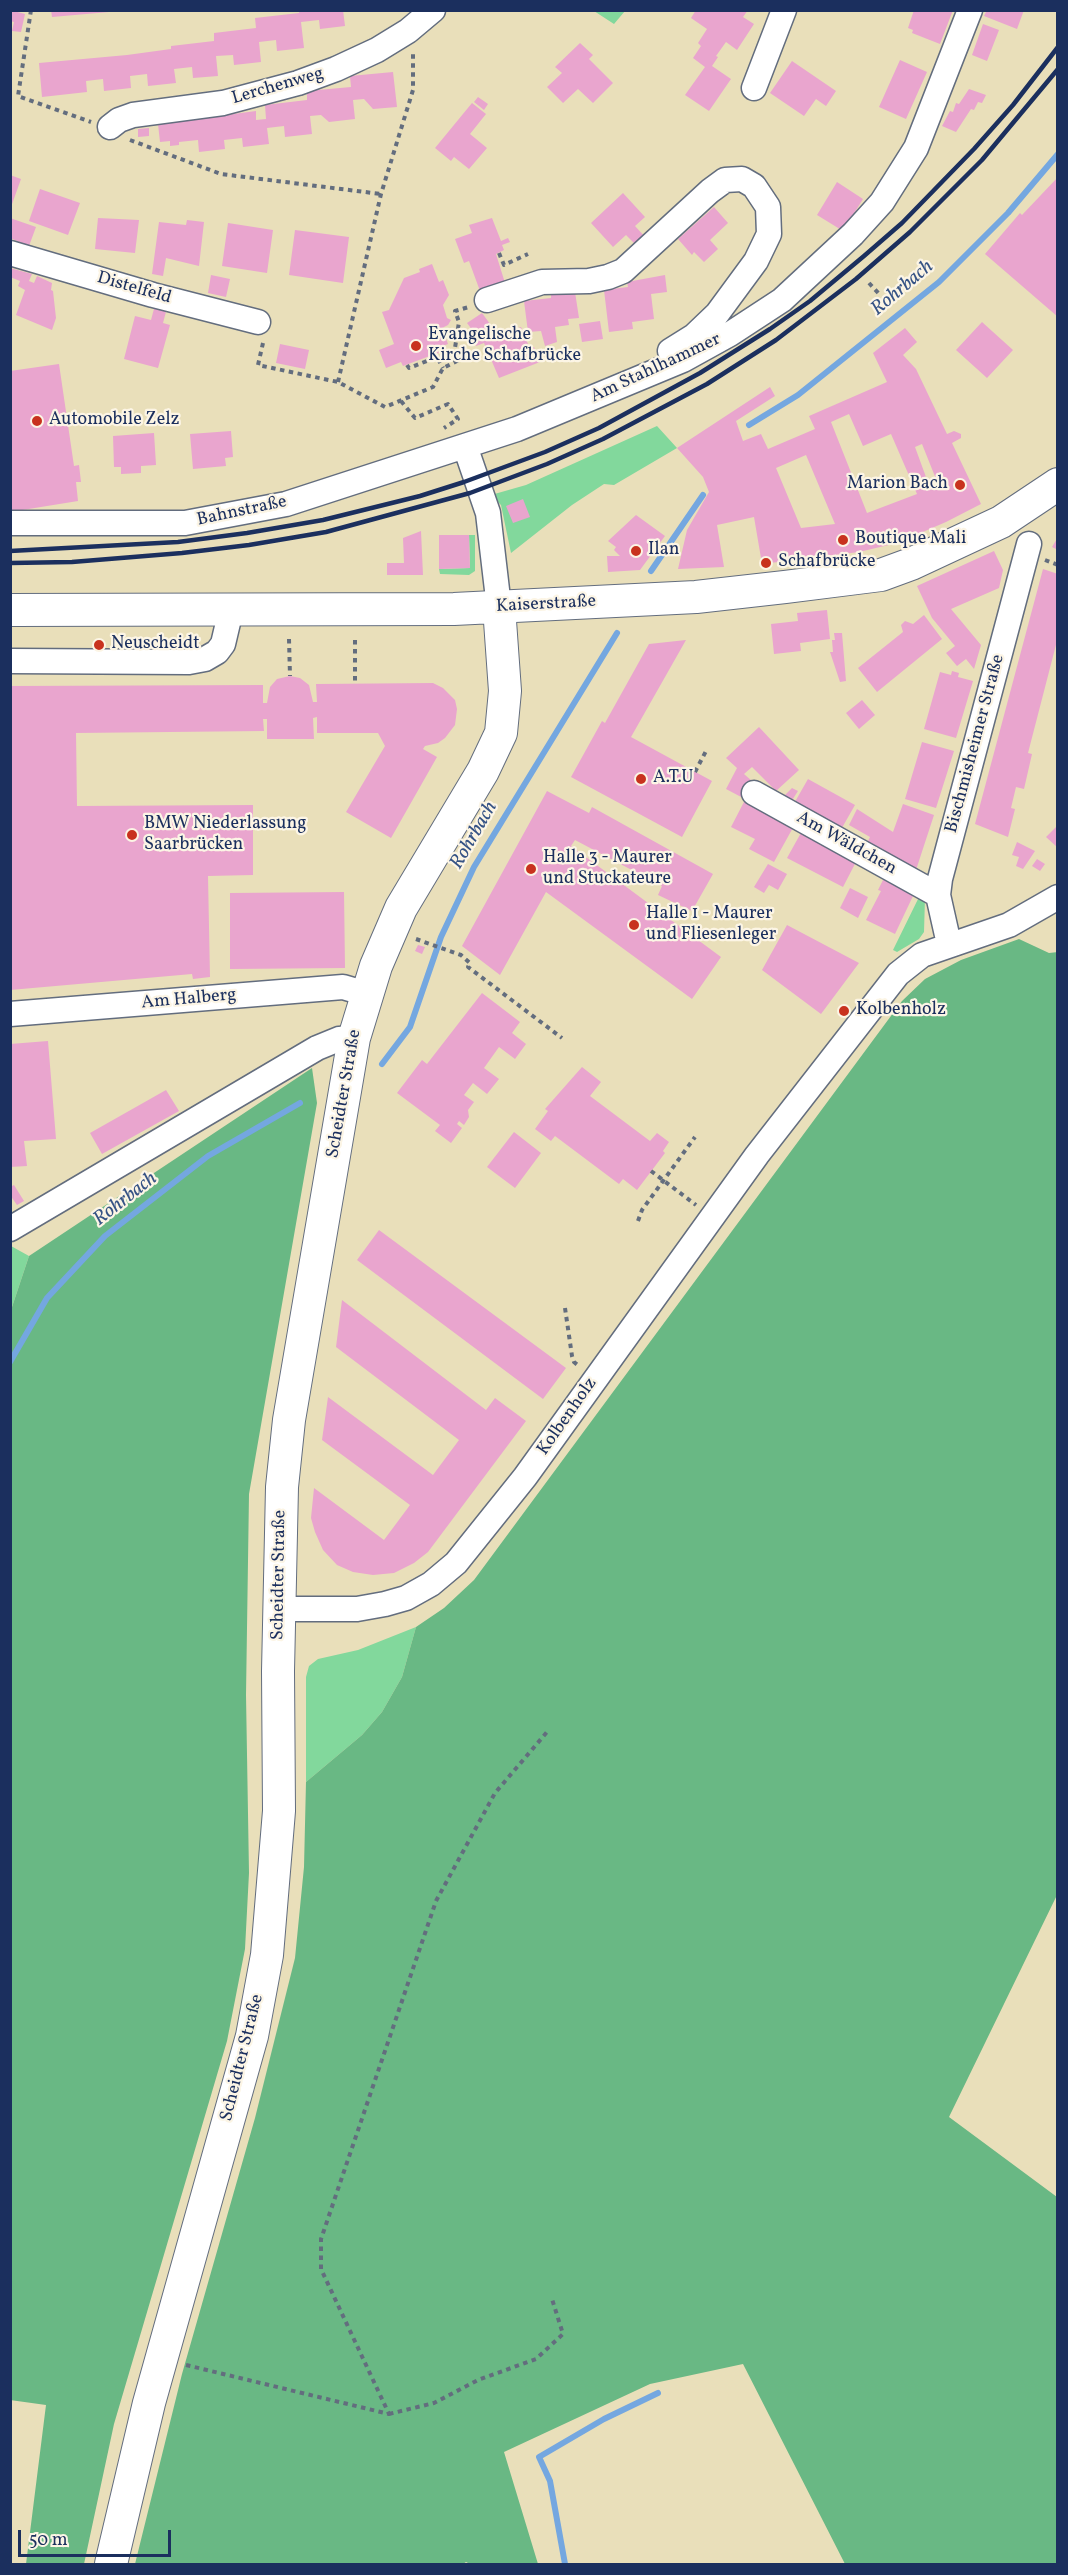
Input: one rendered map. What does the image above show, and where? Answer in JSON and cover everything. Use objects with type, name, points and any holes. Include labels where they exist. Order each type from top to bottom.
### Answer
[{"type":"main road","name":"Kaiserstraße","points":[[10,611],[499,607],[705,596],[881,575],[978,535],[1012,516],[1058,484]]},
{"type":"main road","name":"Scheidter Straße","points":[[111,2565],[162,2359],[252,2036],[267,1955],[279,1811],[279,1609],[282,1487],[289,1420],[354,1038],[385,942],[401,908],[483,771],[501,733],[505,691],[499,607]]},
{"type":"street","name":"Lerchenweg","points":[[110,127],[119,120],[133,115],[223,103],[298,83],[377,50],[408,31],[433,10]]},
{"type":"street","points":[[754,88],[784,10]]},
{"type":"street","name":"Am Stahlhammer","points":[[565,410],[682,360],[730,334],[782,300],[853,234],[882,202],[916,148],[970,10]]},
{"type":"street","points":[[487,300],[542,282],[589,280],[608,277],[623,271],[725,180],[742,179],[754,186],[768,207],[769,234],[756,261],[717,314],[694,336],[673,350],[588,387],[565,410]]},
{"type":"street","name":"Distelfeld","points":[[10,253],[153,295],[260,332]]},
{"type":"street","name":"Bahnstraße","points":[[10,523],[185,523],[236,515],[286,504],[351,484],[565,410]]},
{"type":"street","points":[[465,446],[488,513],[499,607]]},
{"type":"street","name":"Bischmisheimer Straße","points":[[949,945],[938,895],[1029,544]]},
{"type":"street","points":[[10,661],[189,662],[205,659],[217,652],[223,644],[231,610]]},
{"type":"street","name":"Am Wäldchen","points":[[754,793],[938,895]]},
{"type":"street","name":"Kolbenholz","points":[[279,1609],[357,1609],[385,1604],[406,1598],[431,1584],[456,1563],[525,1477],[797,1101],[900,972],[922,955],[1009,925],[1058,897]]},
{"type":"street","name":"Am Halberg","points":[[10,1014],[343,987],[367,994]]},
{"type":"street","points":[[12,1227],[317,1048],[339,1039],[354,1038]]},
{"type":"path","points":[[31,10],[18,96],[80,120],[110,127],[127,139],[221,174],[381,194]]},
{"type":"path","points":[[338,382],[381,194],[413,90],[413,47]]},
{"type":"path","points":[[499,253],[504,264],[528,254]]},
{"type":"path","points":[[869,283],[880,296]]},
{"type":"path","points":[[260,332],[258,365],[338,382],[385,407],[433,387],[443,368],[458,361],[455,348],[459,322]]},
{"type":"path","points":[[407,365],[409,368],[436,356],[443,368]]},
{"type":"path","points":[[401,401],[415,418],[448,404],[458,419],[440,431]]},
{"type":"path","points":[[1051,563],[1058,565]]},
{"type":"path","points":[[289,639],[290,676]]},
{"type":"path","points":[[355,640],[355,684]]},
{"type":"path","points":[[695,772],[706,751]]},
{"type":"path","points":[[416,939],[452,951],[470,963],[468,967],[562,1038]]},
{"type":"path","points":[[638,1221],[642,1210],[695,1137]]},
{"type":"path","points":[[651,1171],[696,1205]]},
{"type":"path","points":[[565,1308],[574,1362]]},
{"type":"path","points":[[389,2414],[321,2269],[321,2239],[436,1901],[495,1793],[547,1732]]},
{"type":"path","points":[[162,2359],[389,2414],[434,2403],[478,2380],[536,2359],[563,2334],[552,2299]]},
{"type":"green space","points":[[594,11],[625,11],[614,24]]},
{"type":"green space","points":[[657,426],[677,448],[614,485],[604,484],[572,505],[511,553],[501,505],[491,495],[526,485]]},
{"type":"green space","points":[[469,535],[475,535],[475,571],[469,575],[440,574],[439,569],[470,568]]},
{"type":"green space","points":[[920,895],[925,898],[924,932],[919,939],[897,952],[893,950]]},
{"type":"green space","points":[[1019,939],[1049,953],[1058,952],[1057,1895],[949,2117],[1057,2197],[1057,2564],[845,2564],[743,2364],[650,2384],[504,2452],[538,2564],[470,2564],[466,2562],[463,2564],[135,2564],[182,2374],[255,2118],[295,1958],[304,1867],[306,1782],[362,1735],[382,1712],[402,1677],[416,1627],[444,1608],[474,1580],[902,1001],[925,979],[961,960]]},
{"type":"green space","points":[[312,1068],[317,1103],[249,1494],[246,1695],[249,1873],[245,1949],[227,2041],[114,2424],[84,2564],[26,2564],[46,2405],[10,2400],[11,1310],[29,1256]]},
{"type":"green space","points":[[11,1246],[29,1256],[11,1310]]},
{"type":"green space","points":[[416,1627],[402,1677],[382,1712],[362,1735],[306,1782],[306,1677],[309,1666],[318,1659],[358,1650]]},
{"type":"building","points":[[10,10],[25,14],[21,32],[12,31],[14,22],[10,21]]},
{"type":"building","points":[[51,10],[109,10],[109,12],[52,17]]},
{"type":"building","points":[[299,10],[343,10],[345,26],[320,29],[319,20],[301,22],[304,48],[277,51],[276,40],[259,42],[261,62],[234,65],[233,55],[216,56],[218,76],[193,78],[192,67],[174,69],[176,83],[148,86],[147,74],[130,76],[131,88],[104,91],[103,79],[86,81],[87,92],[42,97],[39,63],[127,55],[171,49],[171,46],[214,41],[214,33],[256,28],[255,18],[299,13]]},
{"type":"building","points":[[696,10],[748,10],[743,17],[754,24],[737,50],[726,42],[716,56],[718,57],[712,66],[731,79],[709,111],[685,95],[705,67],[693,58],[701,46],[698,43],[707,29],[691,18]]},
{"type":"building","points":[[914,10],[953,10],[940,44],[912,33],[913,30],[908,28]]},
{"type":"building","points":[[987,10],[1024,10],[1017,29],[984,16]]},
{"type":"building","points":[[983,24],[999,30],[987,61],[972,55]]},
{"type":"building","points":[[580,43],[593,55],[589,59],[613,83],[593,103],[578,89],[563,103],[547,87],[562,73],[555,67]]},
{"type":"building","points":[[900,60],[927,72],[906,119],[879,107]]},
{"type":"building","points":[[792,61],[836,91],[826,106],[816,99],[804,116],[770,93]]},
{"type":"building","points":[[393,72],[397,107],[373,109],[364,99],[353,100],[355,119],[329,122],[321,115],[310,116],[312,134],[285,137],[284,126],[267,128],[269,144],[243,147],[242,138],[224,140],[225,149],[199,152],[198,140],[179,142],[179,145],[170,146],[170,141],[160,142],[158,124],[256,111],[256,120],[266,119],[265,105],[307,100],[307,91],[351,87],[350,76]]},
{"type":"building","points":[[969,89],[986,95],[982,103],[978,102],[974,110],[971,109],[956,132],[942,126],[950,111],[953,112],[956,103],[959,104]]},
{"type":"building","points":[[478,97],[488,104],[484,110],[474,102]]},
{"type":"building","points":[[472,103],[486,114],[470,134],[487,148],[469,169],[454,157],[451,161],[435,148]]},
{"type":"building","points":[[149,128],[149,136],[138,137],[138,129]]},
{"type":"building","points":[[10,175],[21,179],[11,207],[10,207]]},
{"type":"building","points":[[1058,177],[1058,317],[985,254],[1020,213],[1022,215]]},
{"type":"building","points":[[837,182],[863,199],[843,231],[817,215]]},
{"type":"building","points":[[40,189],[80,203],[68,235],[29,221]]},
{"type":"building","points":[[623,193],[645,217],[635,226],[646,238],[637,246],[626,235],[613,247],[591,223]]},
{"type":"building","points":[[714,207],[728,223],[710,240],[718,249],[704,262],[694,252],[692,255],[678,239]]},
{"type":"building","points":[[10,218],[36,227],[29,246],[10,238]]},
{"type":"building","points":[[98,218],[139,220],[135,253],[95,249]]},
{"type":"building","points":[[492,218],[501,241],[508,238],[510,242],[502,245],[504,250],[496,254],[505,283],[480,291],[469,261],[464,263],[455,239],[472,233],[469,225]]},
{"type":"building","points":[[187,220],[204,222],[199,266],[166,258],[163,276],[152,274],[159,222],[186,225]]},
{"type":"building","points":[[228,223],[273,230],[267,273],[222,266]]},
{"type":"building","points":[[295,230],[349,237],[343,283],[289,275]]},
{"type":"building","points":[[432,264],[439,282],[443,280],[449,295],[443,305],[447,318],[451,320],[442,328],[448,344],[437,348],[439,353],[403,366],[401,362],[386,368],[379,350],[394,344],[382,312],[389,310],[404,278]]},
{"type":"building","points":[[10,268],[32,274],[29,281],[34,283],[37,276],[52,283],[56,318],[52,330],[16,315],[25,290],[18,286],[20,281],[10,277]]},
{"type":"building","points":[[211,275],[230,279],[226,297],[208,293]]},
{"type":"building","points":[[665,275],[667,292],[651,294],[654,319],[632,322],[633,329],[609,332],[604,290],[628,287],[627,282]]},
{"type":"building","points":[[575,292],[579,318],[568,319],[569,325],[555,327],[557,342],[545,346],[541,331],[528,332],[524,301]]},
{"type":"building","points":[[155,305],[167,308],[163,323],[170,325],[158,368],[124,359],[135,316],[151,320]]},
{"type":"building","points":[[482,313],[499,336],[521,327],[530,349],[534,347],[540,362],[499,378],[484,343],[476,346],[471,333],[473,331],[467,323]]},
{"type":"building","points":[[600,321],[603,339],[582,342],[579,324]]},
{"type":"building","points":[[982,322],[1013,350],[987,378],[956,350]]},
{"type":"building","points":[[905,328],[917,342],[903,355],[916,369],[947,434],[954,431],[961,434],[961,438],[952,443],[981,504],[897,543],[859,552],[762,564],[754,517],[717,525],[724,567],[678,569],[687,530],[709,492],[703,477],[677,448],[770,387],[775,396],[736,421],[743,441],[761,434],[768,449],[815,429],[809,416],[887,382],[873,353]],"holes":[[[849,414],[863,446],[891,434],[917,494],[867,513],[831,422]],[[922,444],[938,484],[930,488],[915,447]],[[806,455],[835,524],[801,528],[776,468]]]},
{"type":"building","points":[[280,344],[309,350],[305,369],[276,363]]},
{"type":"building","points":[[59,364],[74,466],[79,465],[81,482],[76,482],[78,501],[10,512],[10,371]]},
{"type":"building","points":[[231,431],[233,457],[225,458],[226,466],[193,469],[190,434]]},
{"type":"building","points":[[154,433],[156,465],[141,466],[141,473],[121,474],[121,467],[114,467],[113,436]]},
{"type":"building","points":[[523,499],[530,517],[513,523],[506,506]]},
{"type":"building","points":[[636,515],[665,536],[640,570],[608,572],[607,556],[620,556],[614,550],[616,547],[608,541]]},
{"type":"building","points":[[421,531],[423,575],[387,575],[387,563],[404,563],[403,538]]},
{"type":"building","points":[[439,535],[469,535],[470,568],[439,569]]},
{"type":"building","points":[[1058,537],[1058,550],[1052,547]]},
{"type":"building","points":[[994,551],[1003,570],[999,588],[951,609],[981,645],[974,669],[966,659],[957,666],[946,653],[955,646],[932,618],[917,586]]},
{"type":"building","points":[[1043,569],[1058,574],[1058,637],[1028,753],[1032,754],[1024,789],[1016,787],[1011,808],[1015,809],[1008,837],[975,824]]},
{"type":"building","points":[[827,610],[830,639],[800,643],[801,651],[774,654],[771,624],[798,621],[797,613]]},
{"type":"building","points":[[924,615],[942,639],[877,692],[858,668],[903,632],[901,625],[905,621],[913,624]]},
{"type":"building","points":[[834,633],[842,633],[846,681],[840,682],[830,652],[833,652]]},
{"type":"building","name":"A.T.U","points":[[686,640],[631,737],[712,781],[682,837],[571,777],[602,721],[605,723],[649,644]]},
{"type":"building","points":[[952,671],[959,673],[958,677],[973,681],[956,738],[924,729],[940,672],[951,675]]},
{"type":"building","name":"BMW Niederlassung Saarbrücken","points":[[290,676],[300,678],[309,685],[313,702],[317,702],[316,684],[433,683],[443,688],[455,700],[457,709],[455,725],[445,738],[423,749],[437,757],[391,838],[346,812],[385,746],[378,733],[317,733],[317,717],[313,718],[314,739],[267,739],[267,719],[263,719],[264,731],[76,733],[77,806],[253,805],[253,875],[208,876],[210,977],[193,979],[192,974],[10,990],[10,686],[263,685],[263,703],[267,703],[270,687],[277,679]]},
{"type":"building","points":[[862,700],[875,715],[859,729],[846,713]]},
{"type":"building","points":[[759,727],[799,770],[776,791],[752,767],[744,774],[752,781],[743,798],[726,789],[737,768],[726,758]]},
{"type":"building","points":[[922,742],[954,751],[936,808],[905,799]]},
{"type":"building","points":[[808,779],[855,805],[839,833],[792,807]]},
{"type":"building","points":[[792,788],[798,791],[789,805],[780,800]]},
{"type":"building","points":[[547,791],[589,813],[592,807],[713,874],[692,911],[658,895],[662,886],[575,840],[571,846],[721,957],[692,999],[546,892],[500,975],[462,946]]},
{"type":"building","points":[[746,798],[795,824],[774,862],[749,849],[755,839],[731,827]]},
{"type":"building","points":[[903,804],[934,815],[916,870],[864,849],[870,837],[849,825],[857,809],[893,832]]},
{"type":"building","points":[[1058,825],[1058,848],[1046,837]]},
{"type":"building","points":[[802,831],[857,860],[843,887],[787,858]]},
{"type":"building","points":[[1017,842],[1035,851],[1023,869],[1016,866],[1019,857],[1012,855]]},
{"type":"building","points":[[1037,859],[1045,864],[1040,871],[1032,866]]},
{"type":"building","points":[[768,864],[787,874],[778,890],[769,885],[764,893],[754,887]]},
{"type":"building","points":[[885,876],[912,891],[913,896],[895,934],[866,920],[881,891],[878,890]]},
{"type":"building","points":[[850,888],[868,897],[858,918],[840,908]]},
{"type":"building","points":[[344,892],[345,968],[230,969],[230,893]]},
{"type":"building","points":[[787,925],[859,963],[821,1014],[762,970]]},
{"type":"building","points":[[418,945],[425,947],[422,954],[415,951]]},
{"type":"building","points":[[482,993],[520,1022],[512,1033],[526,1044],[515,1059],[499,1047],[484,1068],[499,1079],[487,1094],[473,1083],[464,1095],[474,1102],[468,1110],[469,1117],[464,1125],[459,1121],[457,1124],[462,1128],[451,1143],[435,1131],[440,1125],[397,1093],[422,1060],[427,1064]]},
{"type":"building","points":[[48,1041],[56,1139],[24,1141],[27,1166],[10,1167],[10,1044]]},
{"type":"building","points":[[582,1067],[601,1082],[590,1096],[650,1141],[657,1133],[669,1142],[663,1151],[665,1153],[637,1190],[623,1179],[619,1184],[555,1136],[551,1141],[535,1129],[548,1111],[545,1109]]},
{"type":"building","points":[[166,1090],[179,1111],[102,1154],[90,1133]]},
{"type":"building","points":[[514,1132],[541,1153],[515,1188],[487,1167]]},
{"type":"building","points":[[14,1185],[24,1201],[17,1205],[10,1195],[10,1187]]},
{"type":"building","points":[[379,1230],[566,1368],[543,1399],[357,1260]]},
{"type":"building","points":[[342,1300],[486,1410],[495,1398],[526,1421],[428,1552],[414,1563],[394,1573],[373,1575],[353,1572],[337,1565],[323,1550],[315,1532],[311,1518],[314,1488],[384,1540],[410,1505],[322,1440],[328,1397],[433,1475],[459,1440],[336,1347]]},
{"type":"waterway","name":"Rohrbach","points":[[749,425],[798,395],[939,282],[1008,213],[1058,154]]},
{"type":"waterway","name":"Rohrbach","points":[[651,571],[703,495]]},
{"type":"waterway","name":"Rohrbach","points":[[382,1064],[410,1027],[441,937],[474,867],[617,633]]},
{"type":"waterway","name":"Rohrbach","points":[[10,1362],[47,1298],[105,1236],[208,1156],[300,1103]]},
{"type":"waterway","points":[[565,2564],[550,2481],[539,2457],[604,2419],[658,2393]]},
{"type":"railway","points":[[10,551],[178,542],[323,520],[420,496],[464,482],[545,452],[599,428],[700,373],[810,301],[902,223],[974,149],[1013,105],[1058,47]]},
{"type":"railway","points":[[10,563],[72,562],[182,553],[326,532],[470,493],[547,464],[603,439],[707,384],[776,340],[856,279],[910,232],[982,160],[1058,69]]},
{"type":"place","name":"Evangelische Kirche Schafbrücke","points":[[416,346]]},
{"type":"place","name":"Automobile Zelz","points":[[37,421]]},
{"type":"place","name":"Marion Bach","points":[[960,485]]},
{"type":"place","name":"Boutique Mali","points":[[843,540]]},
{"type":"place","name":"Ilan","points":[[636,551]]},
{"type":"place","name":"Schafbrücke","points":[[766,563]]},
{"type":"place","name":"Neuscheidt","points":[[99,645]]},
{"type":"place","name":"A.T.U","points":[[641,779]]},
{"type":"place","name":"BMW Niederlassung Saarbrücken","points":[[132,835]]},
{"type":"place","name":"Halle 3 - Maurer und Stuckateure","points":[[531,869]]},
{"type":"place","name":"Halle 1 - Maurer und Fliesenleger","points":[[634,925]]},
{"type":"place","name":"Kolbenholz","points":[[844,1011]]}]
